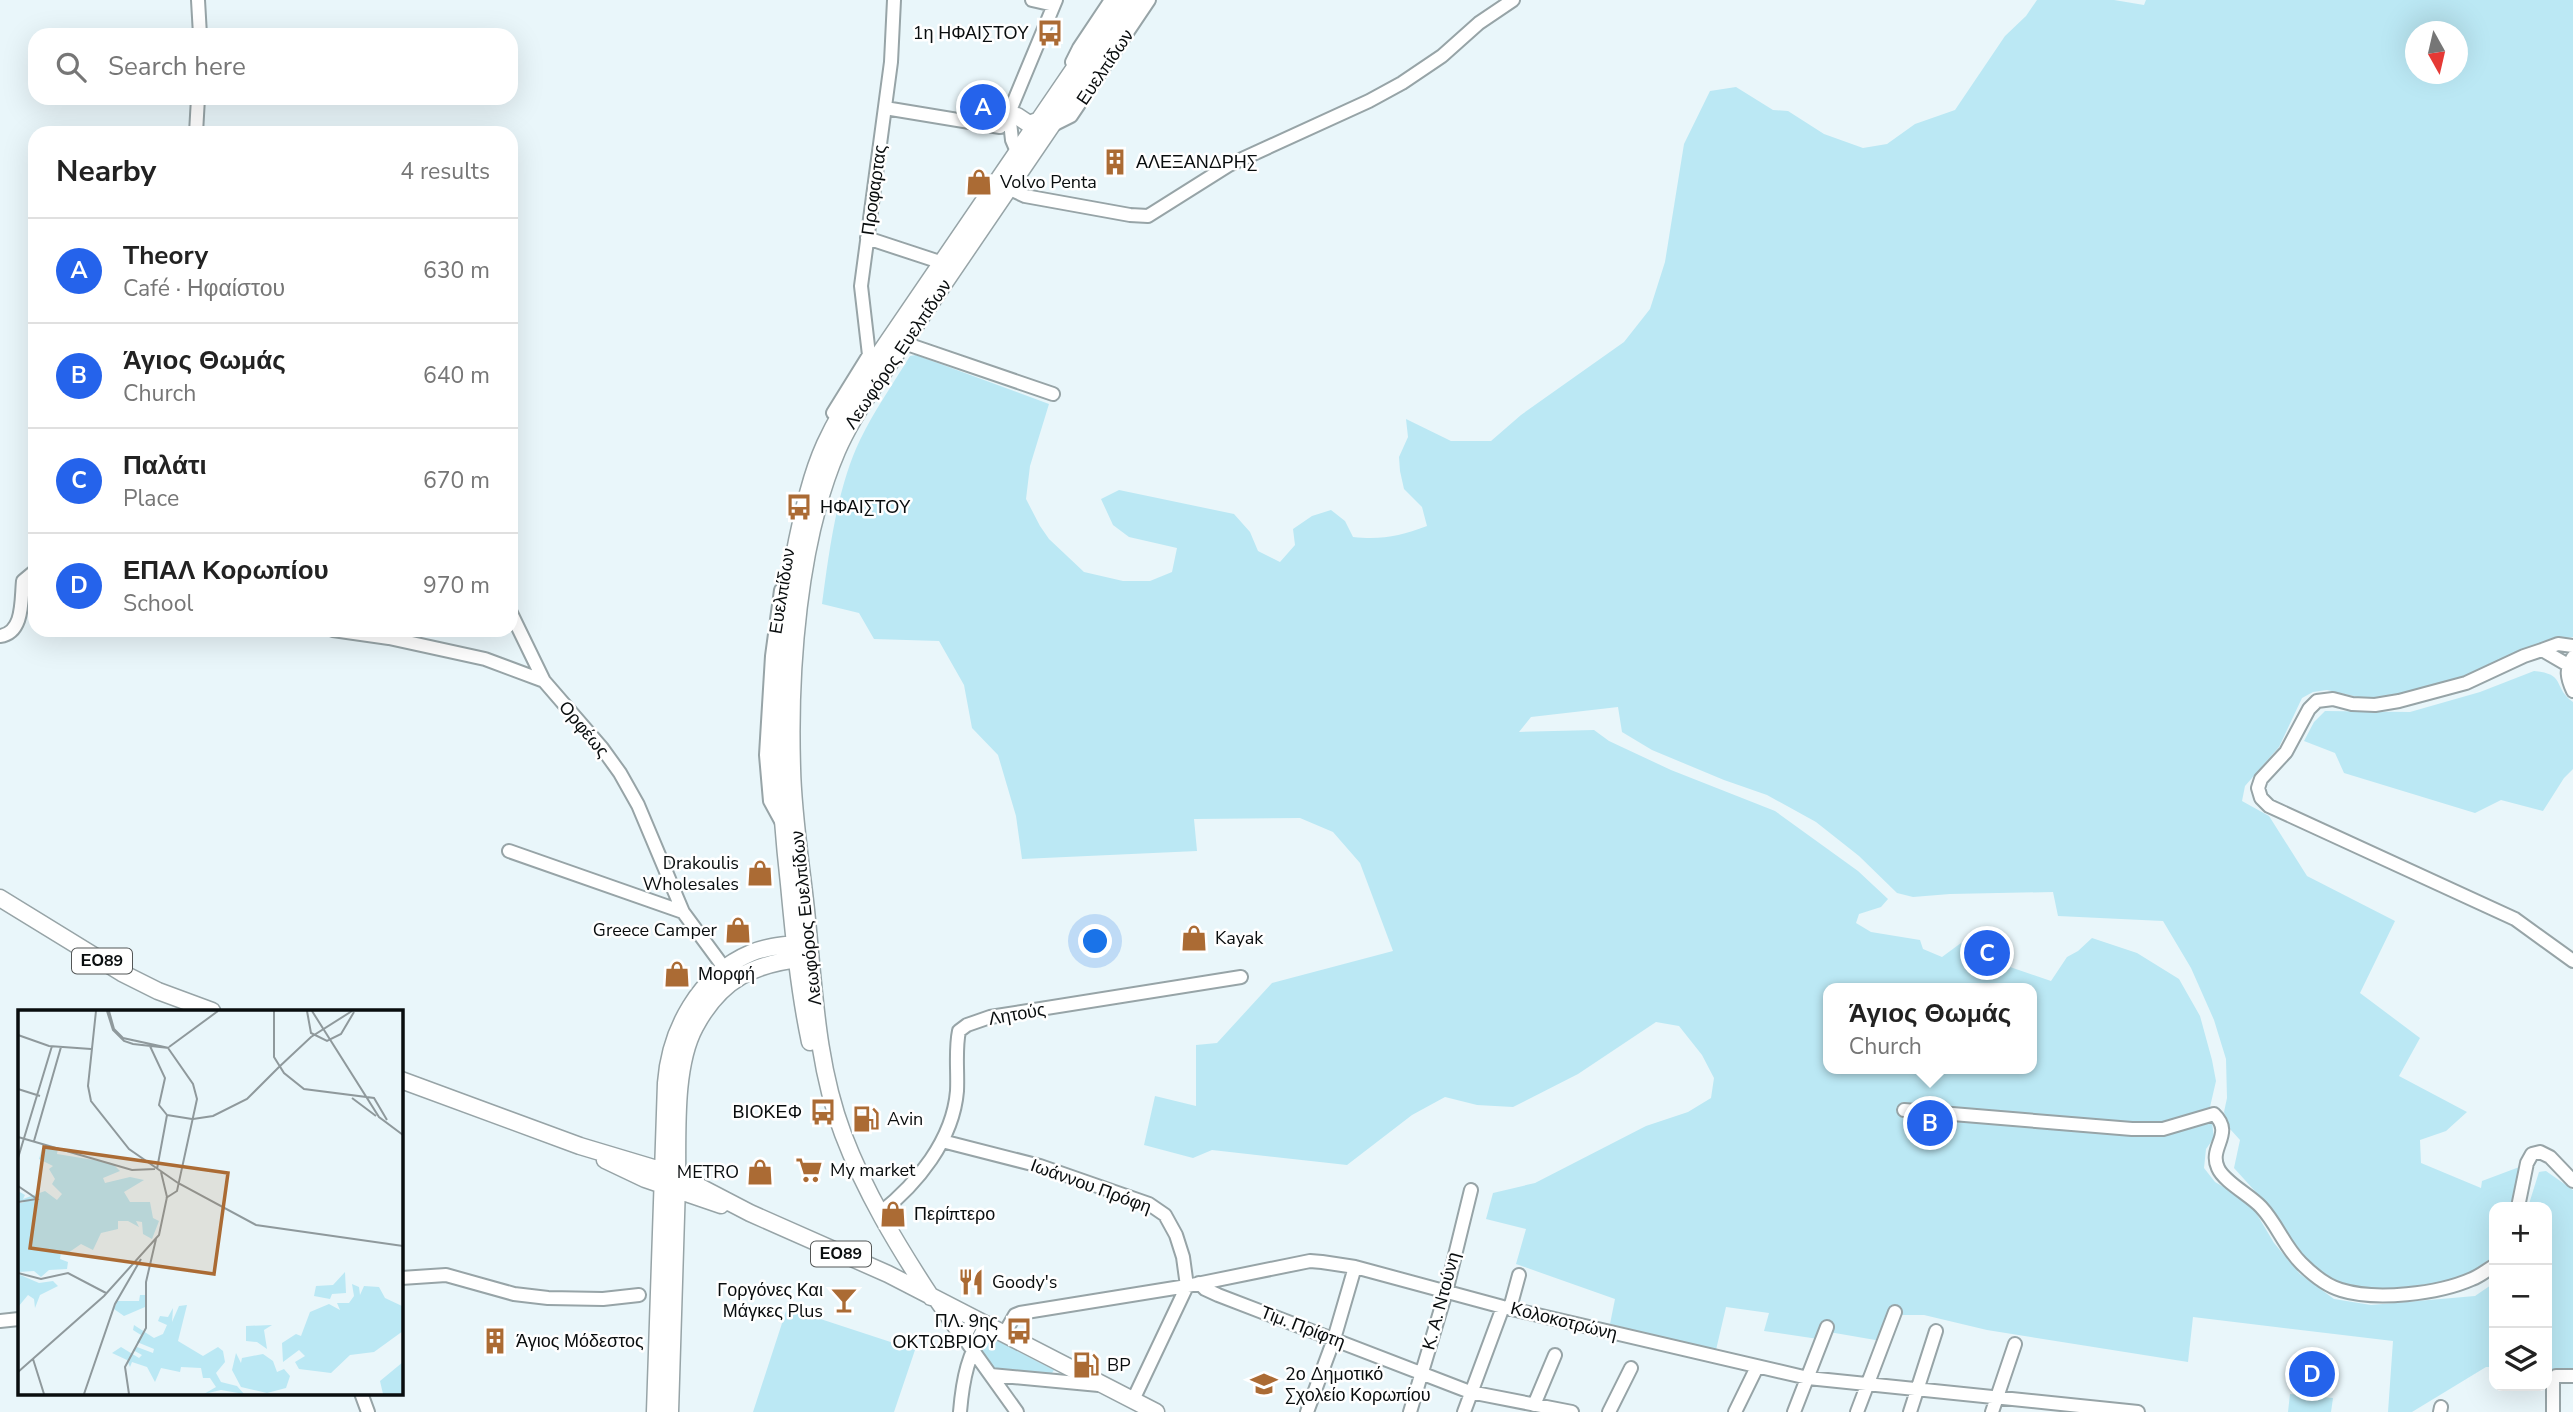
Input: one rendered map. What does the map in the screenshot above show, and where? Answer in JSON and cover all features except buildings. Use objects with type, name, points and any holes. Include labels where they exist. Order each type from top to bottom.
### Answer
[{"type":"main road","name":"Λεωφόρος Ευελπίδων","points":[[1047,123],[1069,76],[1121,0]]},
{"type":"main road","name":"Λεωφόρος Ευελπίδων","points":[[842,1132],[821,1060],[803,951],[793,921],[782,824],[778,752],[780,656],[786,581],[802,514],[831,423],[862,372],[1137,0]]},
{"type":"main road","points":[[1014,108],[1029,124],[1047,123]]},
{"type":"main road","name":"Λεωφόρος Ευελπίδων","points":[[968,1343],[934,1298],[880,1213],[824,1098],[801,996],[803,951],[792,753],[794,656],[806,564],[822,496],[837,451],[865,400],[1010,189],[1026,151]]},
{"type":"main road","name":"ΕΟ89","points":[[0,898],[122,973],[158,991],[209,1010]]},
{"type":"main road","points":[[769,948],[793,921]]},
{"type":"main road","points":[[670,1412],[670,1180],[666,1083],[670,1048],[691,1004],[725,969],[751,952],[769,948],[803,951]]},
{"type":"main road","points":[[655,1412],[670,1180],[682,1066],[690,1038],[711,1002],[734,981],[758,966],[803,951]]},
{"type":"main road","points":[[758,966],[784,972],[796,985],[801,996]]},
{"type":"main road","name":"ΕΟ89","points":[[402,1080],[580,1146],[613,1164],[670,1180],[750,1213],[888,1274],[1156,1412]]},
{"type":"street","points":[[198,0],[200,28]]},
{"type":"street","name":"Προφαρτας","points":[[862,372],[869,355],[861,286],[891,62],[894,0]]},
{"type":"street","points":[[1026,151],[1014,108],[1055,2],[1032,0]]},
{"type":"street","name":"Ευελπίδων","points":[[1069,76],[1079,48],[1111,0]]},
{"type":"street","name":"Ευελπίδων","points":[[1047,123],[1071,116],[1149,0]]},
{"type":"street","points":[[1010,189],[1025,196],[1148,216],[1229,165],[1370,101],[1402,83],[1513,0]]},
{"type":"street","points":[[196,126],[198,105]]},
{"type":"street","points":[[885,108],[1000,127],[1001,116],[1014,108]]},
{"type":"street","points":[[867,238],[943,263]]},
{"type":"street","points":[[904,343],[1053,394]]},
{"type":"street","points":[[0,636],[8,635],[14,630],[18,621],[23,581],[28,577]]},
{"type":"street","points":[[518,627],[544,681]]},
{"type":"street","name":"Ορφέως","points":[[381,637],[485,659],[544,681],[602,748],[620,774],[638,804],[683,912],[725,969]]},
{"type":"street","points":[[2573,646],[2558,644],[2466,683],[2399,701],[2375,705],[2351,704],[2333,699],[2317,701],[2309,709],[2286,752],[2261,779],[2258,788],[2261,798],[2269,806],[2515,919],[2573,961]]},
{"type":"street","points":[[2542,650],[2571,661],[2567,679],[2573,691]]},
{"type":"street","points":[[509,851],[683,912]]},
{"type":"street","name":"Λητούς","points":[[880,1213],[914,1181],[942,1141],[952,1118],[957,1094],[958,1031],[967,1025],[990,1017],[1241,977]]},
{"type":"street","points":[[1904,1110],[2142,1129],[2163,1129],[2214,1114],[2223,1127],[2215,1157],[2220,1172],[2262,1208],[2286,1246],[2302,1265],[2337,1289],[2357,1294],[2425,1292],[2450,1288],[2474,1279],[2489,1269]]},
{"type":"street","name":"Ιωάννου Πρόφη","points":[[942,1141],[1040,1167],[1149,1205],[1165,1215],[1176,1235],[1193,1284]]},
{"type":"street","points":[[2519,1202],[2527,1163],[2532,1154],[2540,1152],[2550,1157],[2573,1181]]},
{"type":"street","name":"Κ. Α. Ντούνη","points":[[1410,1412],[1446,1292],[1471,1190]]},
{"type":"street","name":"Κολοκοτρώνη","points":[[1004,1334],[1015,1315],[1020,1312],[1193,1284],[1310,1261],[1355,1267],[1506,1308],[1808,1378],[2138,1412]]},
{"type":"street","points":[[1308,1412],[1334,1339],[1355,1267]]},
{"type":"street","points":[[402,1278],[446,1275],[514,1294],[548,1298],[603,1299],[639,1295]]},
{"type":"street","points":[[1464,1412],[1519,1275]]},
{"type":"street","points":[[1133,1400],[1193,1284]]},
{"type":"street","name":"Τιμ. Πρίφτη","points":[[1193,1284],[1470,1392],[1572,1412]]},
{"type":"street","points":[[1857,1412],[1895,1312]]},
{"type":"street","points":[[0,1321],[18,1319]]},
{"type":"street","points":[[960,1412],[968,1343],[980,1321]]},
{"type":"street","points":[[1794,1412],[1827,1327]]},
{"type":"street","points":[[1910,1412],[1936,1331]]},
{"type":"street","points":[[968,1343],[1017,1412]]},
{"type":"street","points":[[1992,1412],[2015,1344]]},
{"type":"street","points":[[1534,1405],[1555,1355]]},
{"type":"street","points":[[1735,1412],[1757,1367]]},
{"type":"street","points":[[1609,1412],[1631,1368]]},
{"type":"street","points":[[2553,1412],[2553,1380],[2561,1374],[2573,1376]]},
{"type":"street","points":[[991,1375],[1104,1385]]},
{"type":"street","points":[[361,1394],[369,1412]]},
{"type":"shaded area","points":[[2037,0],[2114,0],[2144,5],[2146,0],[2573,0],[2573,637],[2550,641],[2473,676],[2395,698],[2371,700],[2327,690],[2313,692],[2302,698],[2279,747],[2245,786],[2242,801],[2269,816],[2307,876],[2395,921],[2360,993],[2420,1038],[2399,1076],[2467,1112],[2446,1131],[2420,1140],[2421,1163],[2481,1188],[2482,1181],[2522,1166],[2516,1202],[2489,1202],[2489,1260],[2473,1271],[2451,1281],[2388,1290],[2345,1285],[2324,1275],[2299,1255],[2263,1200],[2234,1168],[2240,1140],[2230,1129],[2224,1112],[2227,1098],[2226,1059],[2214,1020],[2191,968],[2163,921],[2058,916],[2053,892],[1913,897],[1897,893],[1859,856],[1816,822],[1767,795],[1652,750],[1622,732],[1618,707],[1531,717],[1519,732],[1594,730],[1609,741],[1671,770],[1775,811],[1858,871],[1888,899],[1881,907],[1859,914],[1856,923],[1871,932],[1920,940],[1923,949],[1942,957],[1961,943],[1984,958],[2051,981],[2067,957],[2092,938],[2137,953],[2179,979],[2200,1016],[2216,1081],[2210,1107],[2214,1138],[2206,1149],[2204,1168],[2215,1182],[2236,1194],[2255,1211],[2274,1243],[2300,1274],[2334,1299],[2371,1305],[2475,1296],[2489,1286],[2489,1367],[2412,1412],[2388,1412],[2393,1341],[2193,1317],[2188,1362],[1987,1330],[1924,1315],[1897,1315],[1887,1342],[1829,1332],[1825,1340],[1764,1331],[1769,1313],[1726,1307],[1716,1350],[1610,1324],[1615,1299],[1516,1264],[1526,1229],[1486,1219],[1493,1193],[1535,1183],[1646,1126],[1688,1112],[1711,1098],[1714,1078],[1702,1055],[1679,1026],[1656,1022],[1578,1074],[1513,1107],[1477,1105],[1445,1097],[1412,1115],[1347,1165],[1212,1150],[1193,1158],[1144,1145],[1155,1096],[1196,1106],[1196,1045],[1217,1043],[1272,983],[1393,951],[1360,863],[1333,832],[1300,818],[1194,819],[1197,851],[1022,859],[1016,816],[998,755],[972,728],[964,685],[939,641],[874,639],[859,613],[822,604],[835,520],[852,459],[865,429],[910,356],[916,355],[1049,404],[1030,466],[1026,499],[1049,539],[1084,572],[1123,581],[1150,581],[1172,572],[1177,548],[1129,537],[1113,525],[1101,499],[1119,490],[1234,514],[1250,532],[1258,551],[1280,562],[1295,545],[1293,529],[1312,516],[1331,510],[1345,521],[1353,537],[1373,538],[1408,532],[1427,526],[1422,507],[1404,489],[1400,471],[1399,457],[1408,437],[1406,419],[1451,441],[1491,441],[1521,415],[1624,342],[1650,309],[1665,262],[1684,144],[1710,91],[1736,87],[1773,110],[1788,111],[1824,134],[1863,148],[1887,144],[1915,124],[1955,110],[2005,36],[2026,16]]},
{"type":"shaded area","points":[[2534,671],[2555,678],[2573,702],[2573,769],[2543,811],[2501,800],[2475,813],[2344,773],[2335,753],[2304,741],[2314,722],[2325,711],[2410,712],[2480,692]]},
{"type":"shaded area","points":[[2546,1171],[2573,1190],[2573,1372],[2552,1370],[2552,1202],[2530,1202],[2539,1172]]},
{"type":"shaded area","points":[[787,1308],[915,1350],[894,1412],[753,1412]]},
{"type":"shaded area","points":[[988,1336],[1054,1370],[1044,1376],[995,1371],[980,1353],[978,1344],[983,1337]]},
{"type":"shaded area","points":[[2290,1394],[2333,1398],[2331,1412],[2288,1412]]},
{"type":"place","name":"1η ΗΦΑΙΣΤΟΥ","points":[[1050,33]]},
{"type":"place","name":"Theory","points":[[983,107]]},
{"type":"place","name":"ΑΛΕΞΑΝΔΡΗΣ","points":[[1115,162]]},
{"type":"place","name":"Volvo Penta","points":[[979,182]]},
{"type":"place","name":"ΗΦΑΙΣΤΟΥ","points":[[799,507]]},
{"type":"place","name":"Drakoulis Wholesales","points":[[760,873]]},
{"type":"place","name":"Greece Camper","points":[[738,930]]},
{"type":"place","name":"Kayak","points":[[1194,938]]},
{"type":"place","name":"Παλάτι","points":[[1987,953]]},
{"type":"place","name":"Μορφή","points":[[677,974]]},
{"type":"place","name":"ΒΙΟΚΕΦ","points":[[823,1112]]},
{"type":"place","name":"Avin","points":[[866,1119]]},
{"type":"place","name":"Άγιος Θωμάς","points":[[1930,1123]]},
{"type":"place","name":"My market","points":[[809,1170]]},
{"type":"place","name":"METRO","points":[[760,1172]]},
{"type":"place","name":"Περίπτερο","points":[[893,1214]]},
{"type":"place","name":"Goody's","points":[[971,1282]]},
{"type":"place","name":"Γοργόνες Και Μάγκες Plus","points":[[844,1300]]},
{"type":"place","name":"ΠΛ. 9ης ΟΚΤΩΒΡΙΟΥ","points":[[1019,1331]]},
{"type":"place","name":"Άγιος Μόδεστος","points":[[495,1341]]},
{"type":"place","name":"BP","points":[[1086,1365]]},
{"type":"place","name":"ΕΠΑΛ Κορωπίου","points":[[2312,1374]]},
{"type":"place","name":"2ο Δημοτικό Σχολείο Κορωπίου","points":[[1264,1384]]}]
